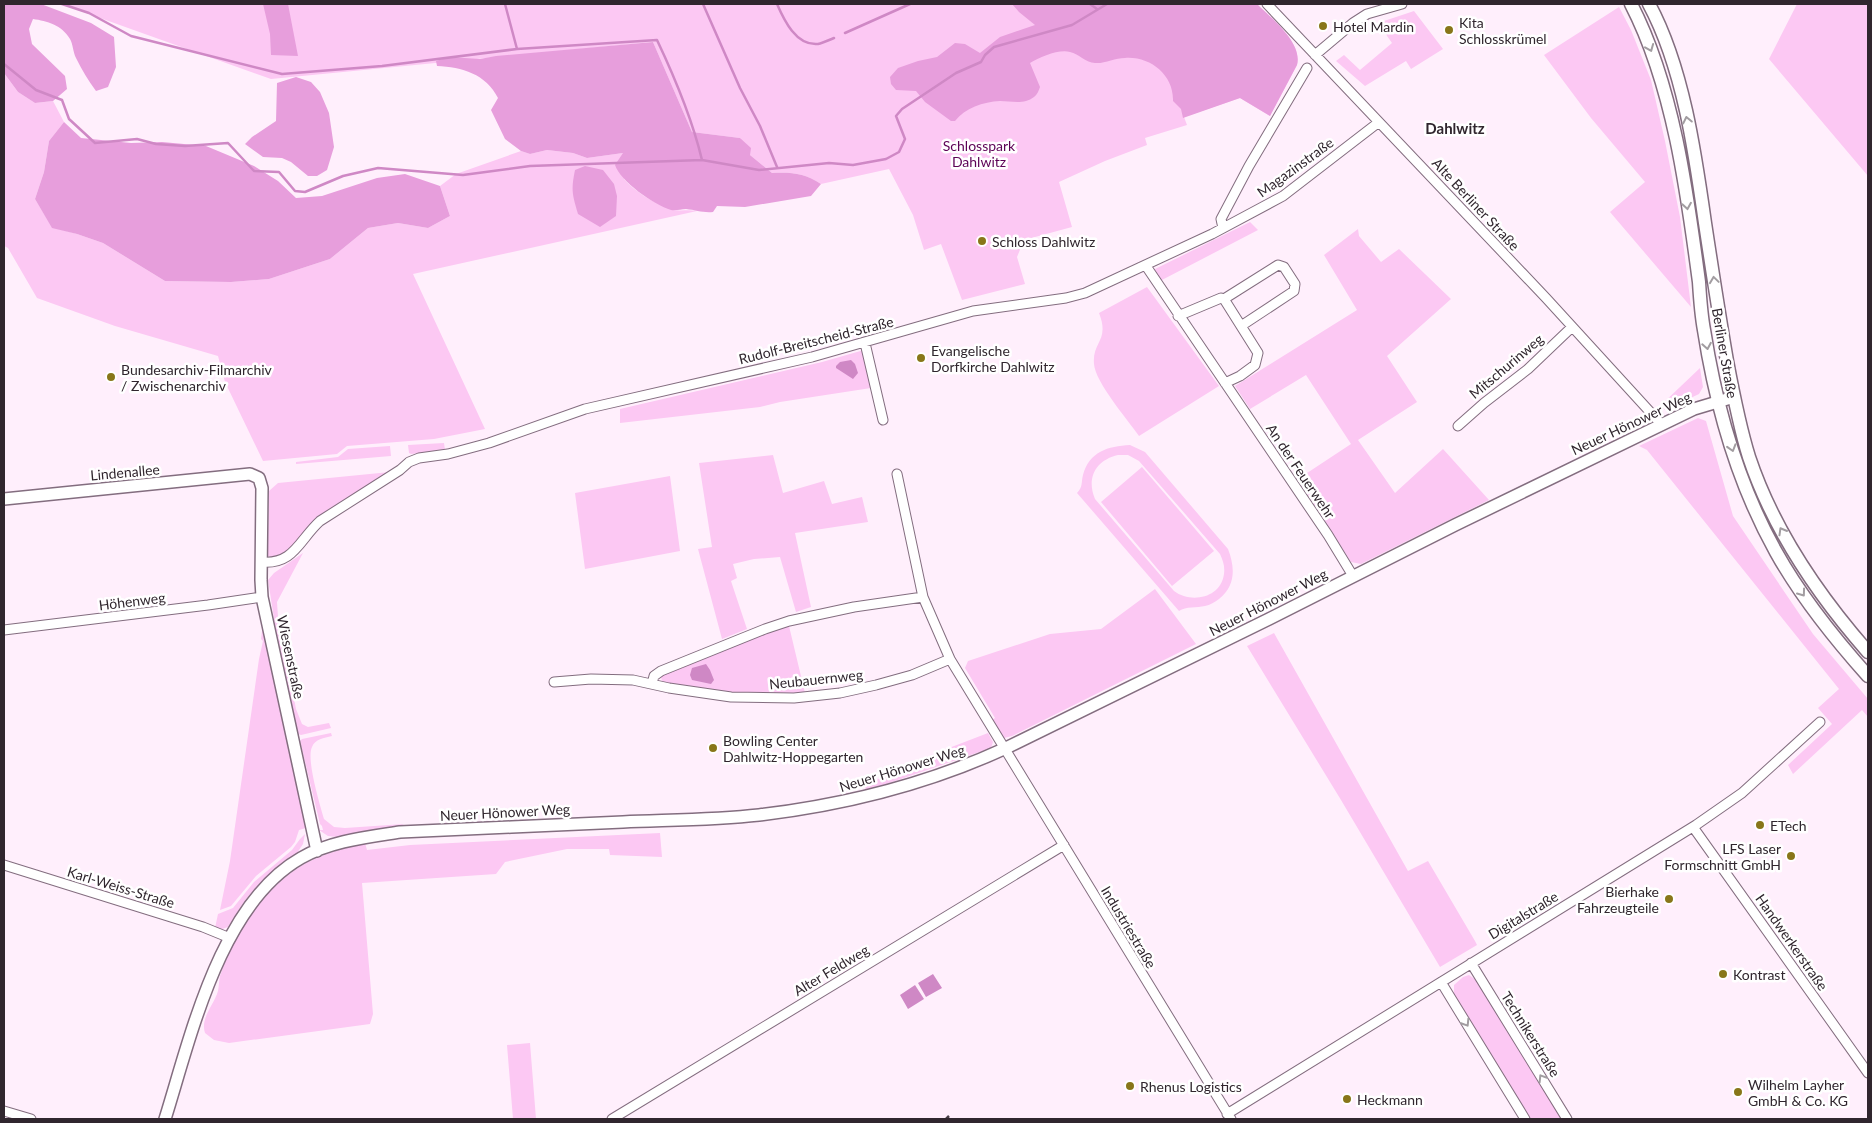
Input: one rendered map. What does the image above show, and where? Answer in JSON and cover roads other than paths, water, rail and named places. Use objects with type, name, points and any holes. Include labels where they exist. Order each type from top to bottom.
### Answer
[{"type":"main road","name":"Berliner Straße","points":[[1631,4],[1654,56],[1673,128],[1688,210],[1712,377],[1746,491],[1776,552],[1792,579],[1821,619],[1868,676]]},
{"type":"main road","name":"Berliner Straße","points":[[1649,4],[1671,60],[1695,156],[1718,311],[1734,397],[1749,457],[1772,513],[1807,573],[1832,608],[1868,652]]},
{"type":"main road","name":"Neuer Hönower Weg","points":[[165,1119],[203,1000],[230,938],[244,914],[270,883],[301,858],[360,838],[400,832],[757,815],[808,808],[874,795],[982,759],[1006,748],[1455,524],[1694,409],[1734,397]]},
{"type":"main road","name":"Wiesenstraße","points":[[250,474],[259,478],[262,488],[262,596],[317,851]]},
{"type":"main road","name":"Lindenallee","points":[[4,499],[250,474]]},
{"type":"street","name":"Alte Berliner Straße","points":[[1267,4],[1662,425]]},
{"type":"street","points":[[1315,55],[1353,22],[1367,14],[1402,4]]},
{"type":"street","points":[[1223,228],[1221,219],[1307,68]]},
{"type":"street","name":"Magazinstraße","points":[[1223,228],[1282,196],[1379,122]]},
{"type":"street","name":"Rudolf-Breitscheid-Straße","points":[[261,562],[275,563],[292,554],[310,530],[320,521],[400,470],[409,462],[419,458],[448,454],[489,444],[585,409],[750,372],[865,343],[973,311],[1076,296],[1146,266],[1223,228]]},
{"type":"street","points":[[1178,316],[1220,298],[1224,299],[1278,265],[1284,267],[1295,284],[1294,291],[1241,326]]},
{"type":"street","name":"An der Feuerwehr","points":[[1146,266],[1178,316],[1328,535],[1353,576]]},
{"type":"street","points":[[1224,299],[1258,353],[1255,365],[1240,376],[1225,382]]},
{"type":"street","name":"Mitschurinweg","points":[[1458,426],[1484,402],[1528,369],[1572,327]]},
{"type":"street","points":[[865,343],[883,420]]},
{"type":"street","name":"Industriestraße","points":[[897,474],[922,597],[950,659],[1006,748],[1229,1117]]},
{"type":"street","name":"Höhenweg","points":[[4,630],[199,606],[262,596]]},
{"type":"street","points":[[652,684],[654,676],[661,671],[789,621],[854,607],[922,597]]},
{"type":"street","name":"Neubauernweg","points":[[554,682],[609,679],[633,680],[732,698],[794,698],[840,693],[876,686],[912,675],[950,659]]},
{"type":"street","name":"Digitalstraße","points":[[1229,1117],[1471,963],[1693,828],[1742,794],[1820,722]]},
{"type":"street","name":"Handwerkerstraße","points":[[1693,828],[1868,1073]]},
{"type":"street","name":"Alter Feldweg","points":[[612,1119],[1064,845]]},
{"type":"street","name":"Karl-Weiss-Straße","points":[[4,865],[203,927],[230,938]]},
{"type":"street","name":"Technikerstraße","points":[[1471,963],[1568,1119]]},
{"type":"street","points":[[1441,982],[1525,1119]]},
{"type":"street","points":[[4,1111],[31,1119]]},
{"type":"waterway","points":[[62,4],[89,13],[131,36],[282,74],[382,66],[517,49],[657,40],[682,99],[702,160]]},
{"type":"waterway","points":[[505,4],[517,49]]},
{"type":"waterway","points":[[703,4],[777,167]]},
{"type":"waterway","points":[[777,4],[787,24],[803,41],[810,44],[818,44],[834,38]]},
{"type":"waterway","points":[[845,33],[910,4]]},
{"type":"waterway","points":[[1090,4],[1097,9]]},
{"type":"waterway","points":[[4,64],[36,90],[62,100],[69,119],[95,143],[137,139],[156,144],[185,146],[228,143],[254,171],[279,172],[295,191],[305,192],[343,176],[378,168],[463,175],[530,166],[702,160],[759,170],[829,163],[853,165],[886,159],[899,152],[905,139],[896,116],[902,109],[956,73],[981,62],[985,55],[994,47],[1072,25],[1107,4]]},
{"type":"railway","points":[[946,1119],[949,1116]]},
{"type":"place","name":"Hotel Mardin","points":[[1323,26]]},
{"type":"place","name":"Kita Schlosskrümel","points":[[1449,30]]},
{"type":"place","name":"Schloss Dahlwitz","points":[[982,241]]},
{"type":"place","name":"Evangelische Dorfkirche Dahlwitz","points":[[921,358]]},
{"type":"place","name":"Bundesarchiv-Filmarchiv / Zwischenarchiv","points":[[111,377]]},
{"type":"place","name":"Bowling Center Dahlwitz-Hoppegarten","points":[[713,748]]},
{"type":"place","name":"ETech","points":[[1760,825]]},
{"type":"place","name":"LFS Laser Formschnitt GmbH","points":[[1791,856]]},
{"type":"place","name":"Bierhake Fahrzeugteile","points":[[1669,899]]},
{"type":"place","name":"Kontrast","points":[[1723,974]]},
{"type":"place","name":"Rhenus Logistics","points":[[1130,1086]]},
{"type":"place","name":"Wilhelm Layher GmbH & Co. KG","points":[[1738,1092]]},
{"type":"place","name":"Heckmann","points":[[1347,1099]]},
{"type":"district","name":"Dahlwitz","points":[[1455,128]]},
{"type":"park label","name":"Schlosspark Dahlwitz","points":[[979,154]]}]
